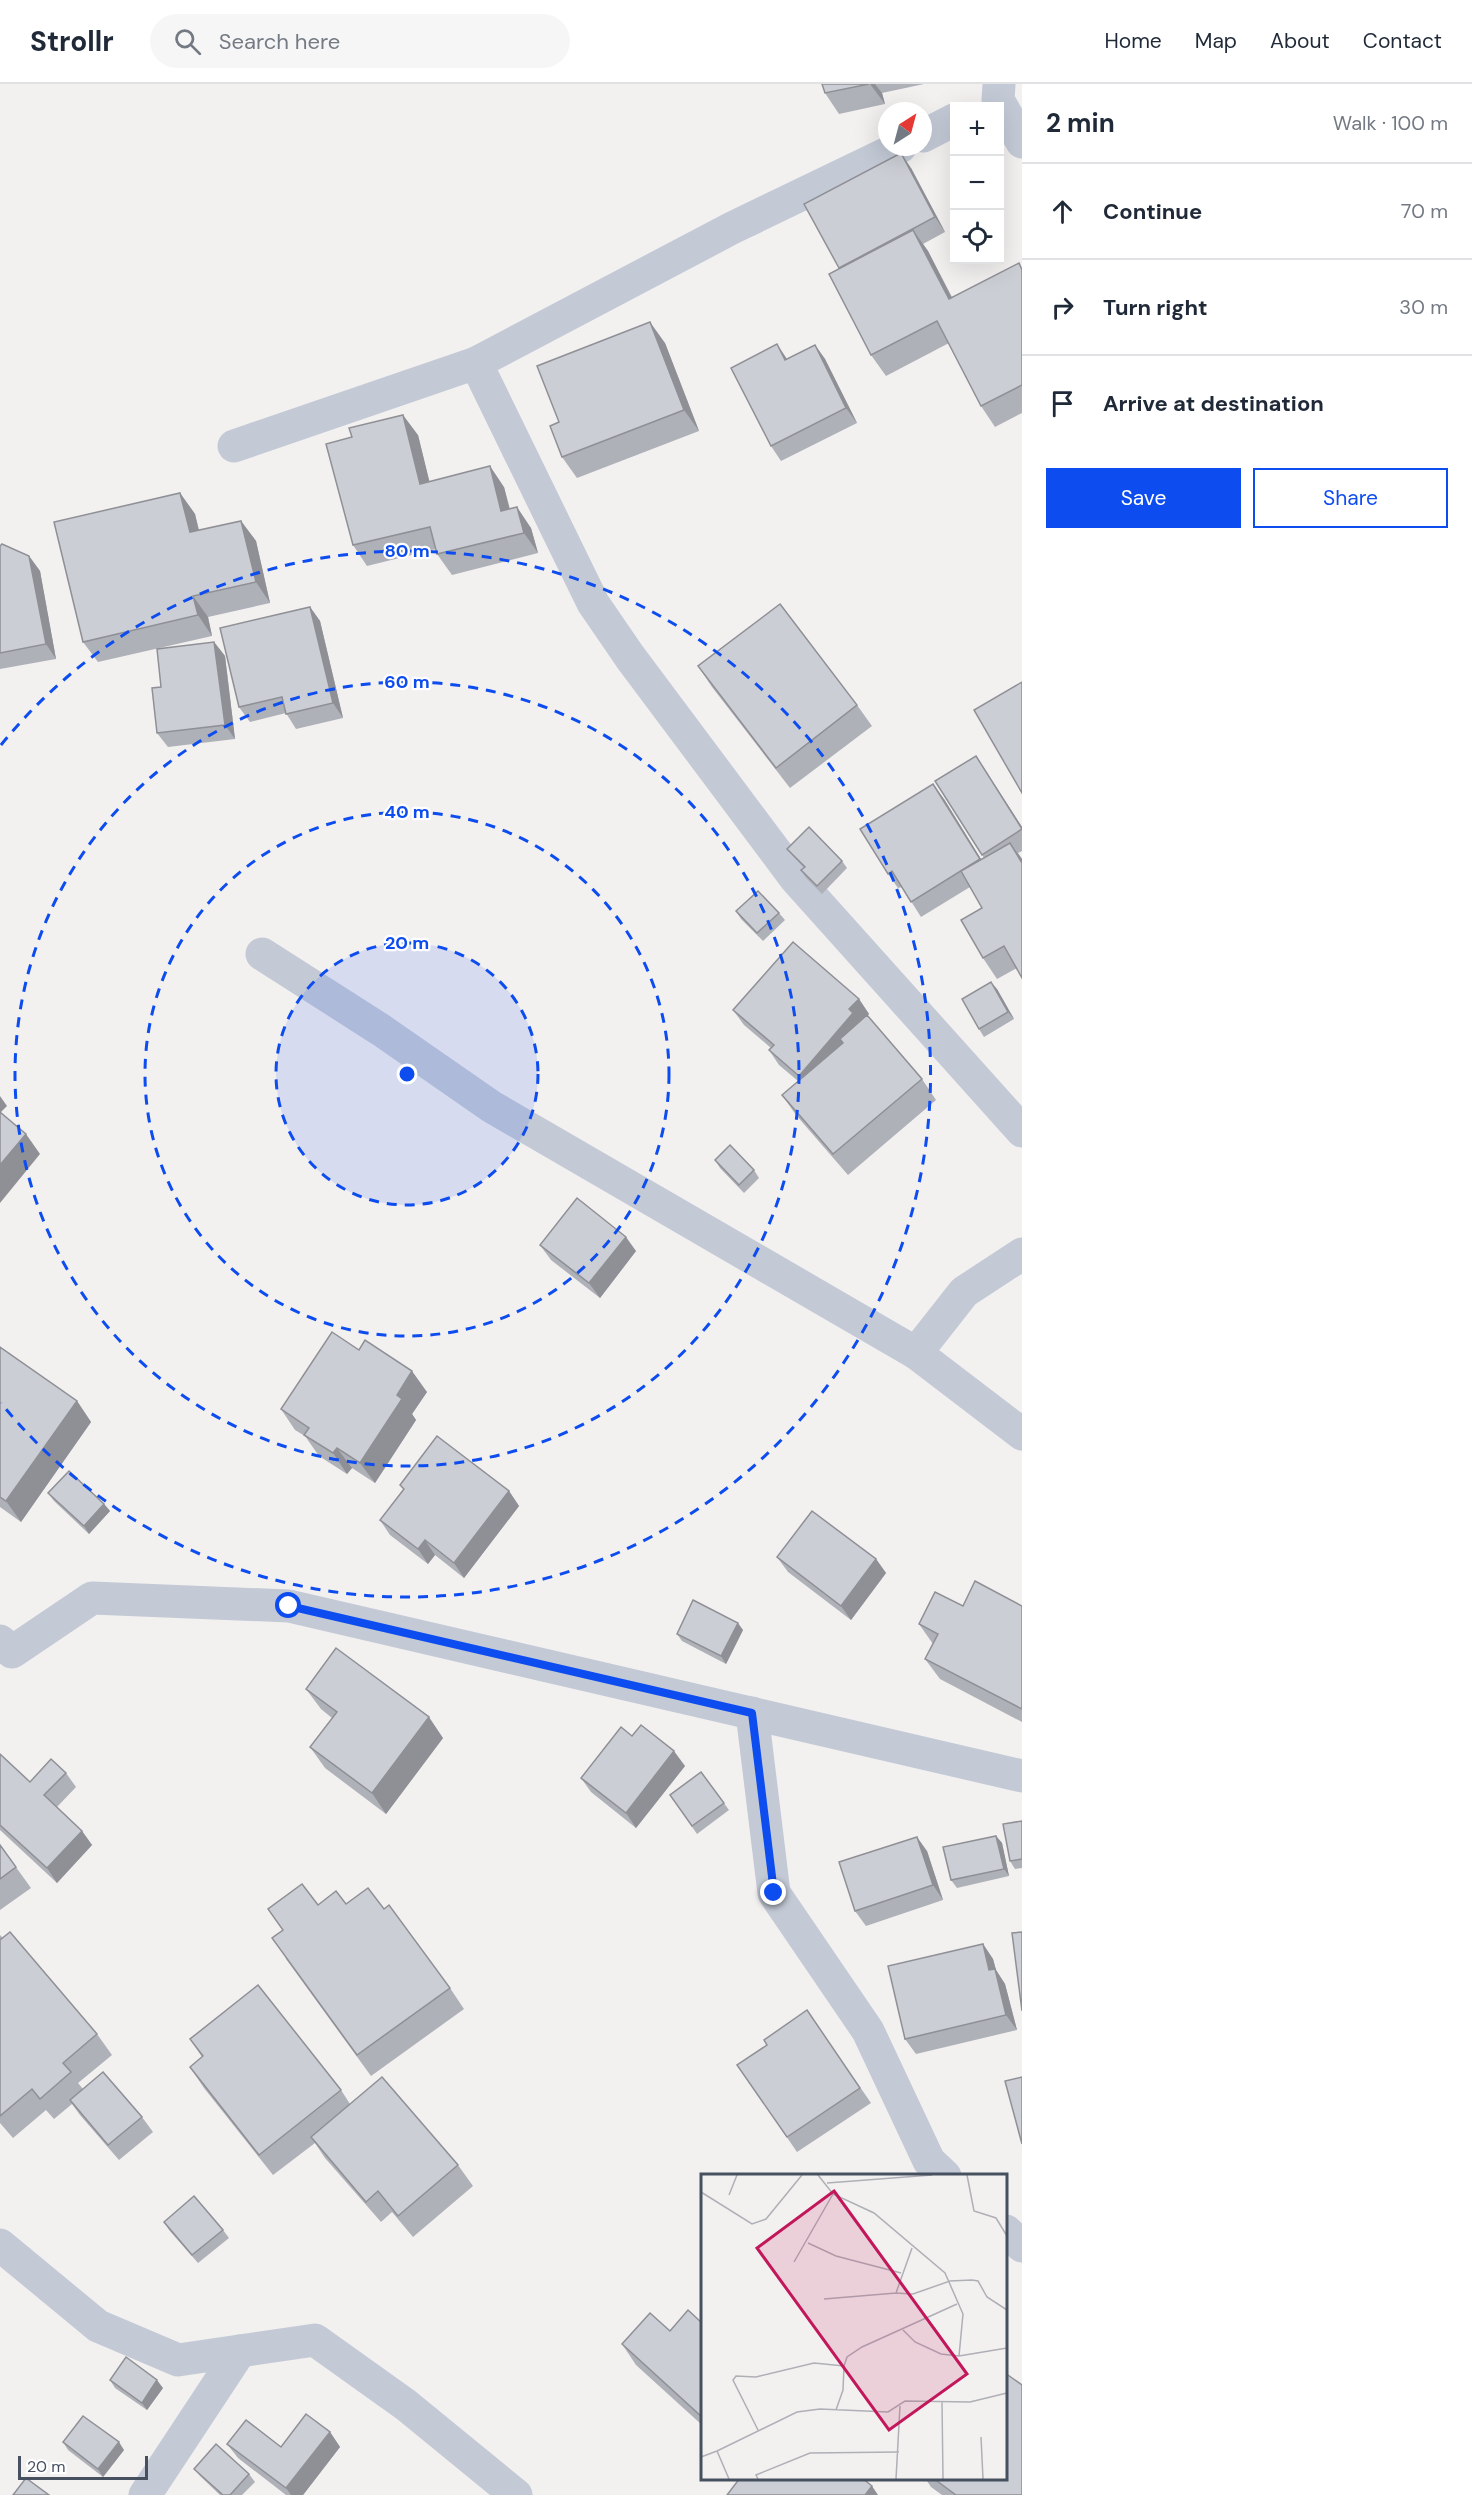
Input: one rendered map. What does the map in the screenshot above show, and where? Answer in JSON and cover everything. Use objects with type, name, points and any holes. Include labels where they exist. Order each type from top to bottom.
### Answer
[{"type":"street","points":[[993,97],[1022,142]]},
{"type":"street","points":[[932,131],[950,122]]},
{"type":"street","points":[[234,446],[476,363],[732,228],[881,156]]},
{"type":"street","points":[[476,363],[593,603],[630,657],[796,879],[1022,1131]]},
{"type":"street","points":[[262,954],[381,1030],[492,1107],[916,1353],[1022,1434]]},
{"type":"street","points":[[916,1353],[964,1292],[1022,1254]]},
{"type":"street","points":[[4,1652],[92,1598],[289,1606],[1022,1776]]},
{"type":"street","points":[[752,1713],[774,1893],[868,2031],[929,2161],[944,2174]]},
{"type":"street","points":[[1007,2233],[1022,2246]]},
{"type":"street","points":[[0,2245],[98,2326],[178,2360],[315,2340],[406,2405],[516,2495]]},
{"type":"street","points":[[145,2495],[240,2351]]},
{"type":"building","points":[[822,84],[869,84],[825,93]]},
{"type":"building","points":[[895,156],[903,156],[935,217],[839,268],[804,204]]},
{"type":"building","points":[[913,230],[949,299],[1019,263],[1022,270],[1022,385],[981,406],[937,321],[871,355],[829,274]]},
{"type":"building","points":[[650,322],[684,410],[562,457],[550,426],[559,422],[537,366]]},
{"type":"building","points":[[777,344],[785,360],[815,345],[846,408],[771,446],[731,368]]},
{"type":"building","points":[[403,415],[420,484],[490,466],[501,511],[517,507],[524,533],[437,554],[430,527],[353,545],[326,444],[352,437],[349,428]]},
{"type":"building","points":[[180,493],[190,532],[241,521],[256,582],[193,596],[198,615],[83,642],[54,522]]},
{"type":"building","points":[[2,544],[29,556],[46,644],[0,653],[0,546]]},
{"type":"building","points":[[780,604],[857,705],[776,768],[698,666]]},
{"type":"building","points":[[310,607],[333,703],[286,714],[282,697],[239,707],[220,628]]},
{"type":"building","points":[[214,642],[225,725],[157,733],[152,688],[161,687],[157,649]]},
{"type":"building","points":[[1022,682],[1022,793],[974,710]]},
{"type":"building","points":[[976,756],[1022,829],[982,855],[935,781]]},
{"type":"building","points":[[933,784],[980,859],[911,902],[892,871],[888,874],[860,829]]},
{"type":"building","points":[[809,827],[842,861],[817,886],[801,870],[805,867],[787,849]]},
{"type":"building","points":[[1010,843],[1022,863],[1022,978],[1004,946],[983,958],[961,920],[982,908],[961,871]]},
{"type":"building","points":[[758,891],[779,913],[757,933],[736,911]]},
{"type":"building","points":[[793,942],[859,999],[849,1009],[853,1013],[799,1076],[769,1050],[774,1045],[733,1010]]},
{"type":"building","points":[[991,982],[1008,1012],[979,1029],[962,999]]},
{"type":"building","points":[[867,1015],[922,1079],[833,1154],[782,1095],[843,1043],[840,1039]]},
{"type":"building","points":[[0,1112],[26,1134],[0,1165]]},
{"type":"building","points":[[730,1145],[754,1170],[739,1185],[715,1160]]},
{"type":"building","points":[[577,1198],[626,1237],[589,1283],[540,1245]]},
{"type":"building","points":[[332,1332],[359,1350],[365,1340],[412,1371],[397,1395],[402,1399],[360,1463],[337,1448],[333,1453],[304,1435],[309,1428],[281,1409]]},
{"type":"building","points":[[0,1347],[77,1401],[6,1501],[0,1497]]},
{"type":"building","points":[[437,1436],[509,1491],[454,1563],[425,1540],[418,1549],[380,1520],[404,1489],[400,1485]]},
{"type":"building","points":[[69,1471],[104,1504],[84,1526],[48,1493]]},
{"type":"building","points":[[812,1511],[876,1559],[841,1606],[777,1557]]},
{"type":"building","points":[[975,1581],[1022,1606],[1022,1709],[925,1659],[938,1634],[919,1624],[935,1592],[963,1606]]},
{"type":"building","points":[[693,1600],[738,1623],[721,1656],[677,1634]]},
{"type":"building","points":[[336,1648],[429,1717],[372,1793],[310,1747],[337,1712],[306,1689]]},
{"type":"building","points":[[641,1725],[674,1751],[626,1813],[581,1778],[621,1727],[632,1736]]},
{"type":"building","points":[[0,1754],[30,1782],[51,1759],[66,1773],[44,1795],[82,1831],[47,1868],[0,1825]]},
{"type":"building","points":[[701,1772],[724,1803],[692,1826],[670,1795]]},
{"type":"building","points":[[1022,1821],[1022,1859],[1010,1861],[1003,1824]]},
{"type":"building","points":[[996,1836],[1004,1869],[951,1880],[943,1847]]},
{"type":"building","points":[[917,1837],[933,1885],[855,1911],[839,1862]]},
{"type":"building","points":[[0,1845],[16,1867],[0,1879]]},
{"type":"building","points":[[302,1884],[318,1905],[336,1891],[346,1904],[368,1888],[384,1909],[389,1905],[450,1988],[357,2055],[272,1938],[283,1930],[268,1909]]},
{"type":"building","points":[[10,1932],[97,2034],[63,2063],[71,2072],[40,2099],[32,2089],[0,2116],[0,1940]]},
{"type":"building","points":[[1022,1932],[1022,2011],[1012,1933]]},
{"type":"building","points":[[983,1944],[989,1970],[995,1969],[1006,2015],[905,2039],[888,1966]]},
{"type":"building","points":[[258,1985],[341,2090],[259,2155],[190,2067],[203,2056],[190,2039]]},
{"type":"building","points":[[807,2010],[860,2088],[787,2137],[737,2065],[767,2045],[764,2040]]},
{"type":"building","points":[[103,2072],[142,2117],[108,2145],[70,2100]]},
{"type":"building","points":[[382,2077],[458,2165],[398,2216],[378,2191],[366,2202],[311,2137]]},
{"type":"building","points":[[1022,2077],[1022,2144],[1005,2081]]},
{"type":"building","points":[[194,2196],[223,2230],[192,2255],[164,2222]]},
{"type":"building","points":[[688,2310],[701,2322],[701,2416],[622,2344],[650,2313],[670,2331]]},
{"type":"building","points":[[126,2357],[157,2380],[142,2403],[110,2380]]},
{"type":"building","points":[[1007,2374],[1022,2385],[1022,2495],[956,2495],[936,2480],[1007,2480]]},
{"type":"building","points":[[306,2414],[330,2432],[286,2488],[227,2444],[246,2420],[281,2447]]},
{"type":"building","points":[[83,2416],[119,2442],[98,2469],[63,2442]]},
{"type":"building","points":[[216,2444],[249,2474],[230,2495],[223,2495],[194,2469]]},
{"type":"building","points":[[26,2478],[49,2495],[13,2495]]},
{"type":"building","points":[[738,2480],[864,2480],[872,2486],[865,2495],[727,2495]]},
{"type":"route","points":[[289,1606],[752,1713],[774,1893]]}]
